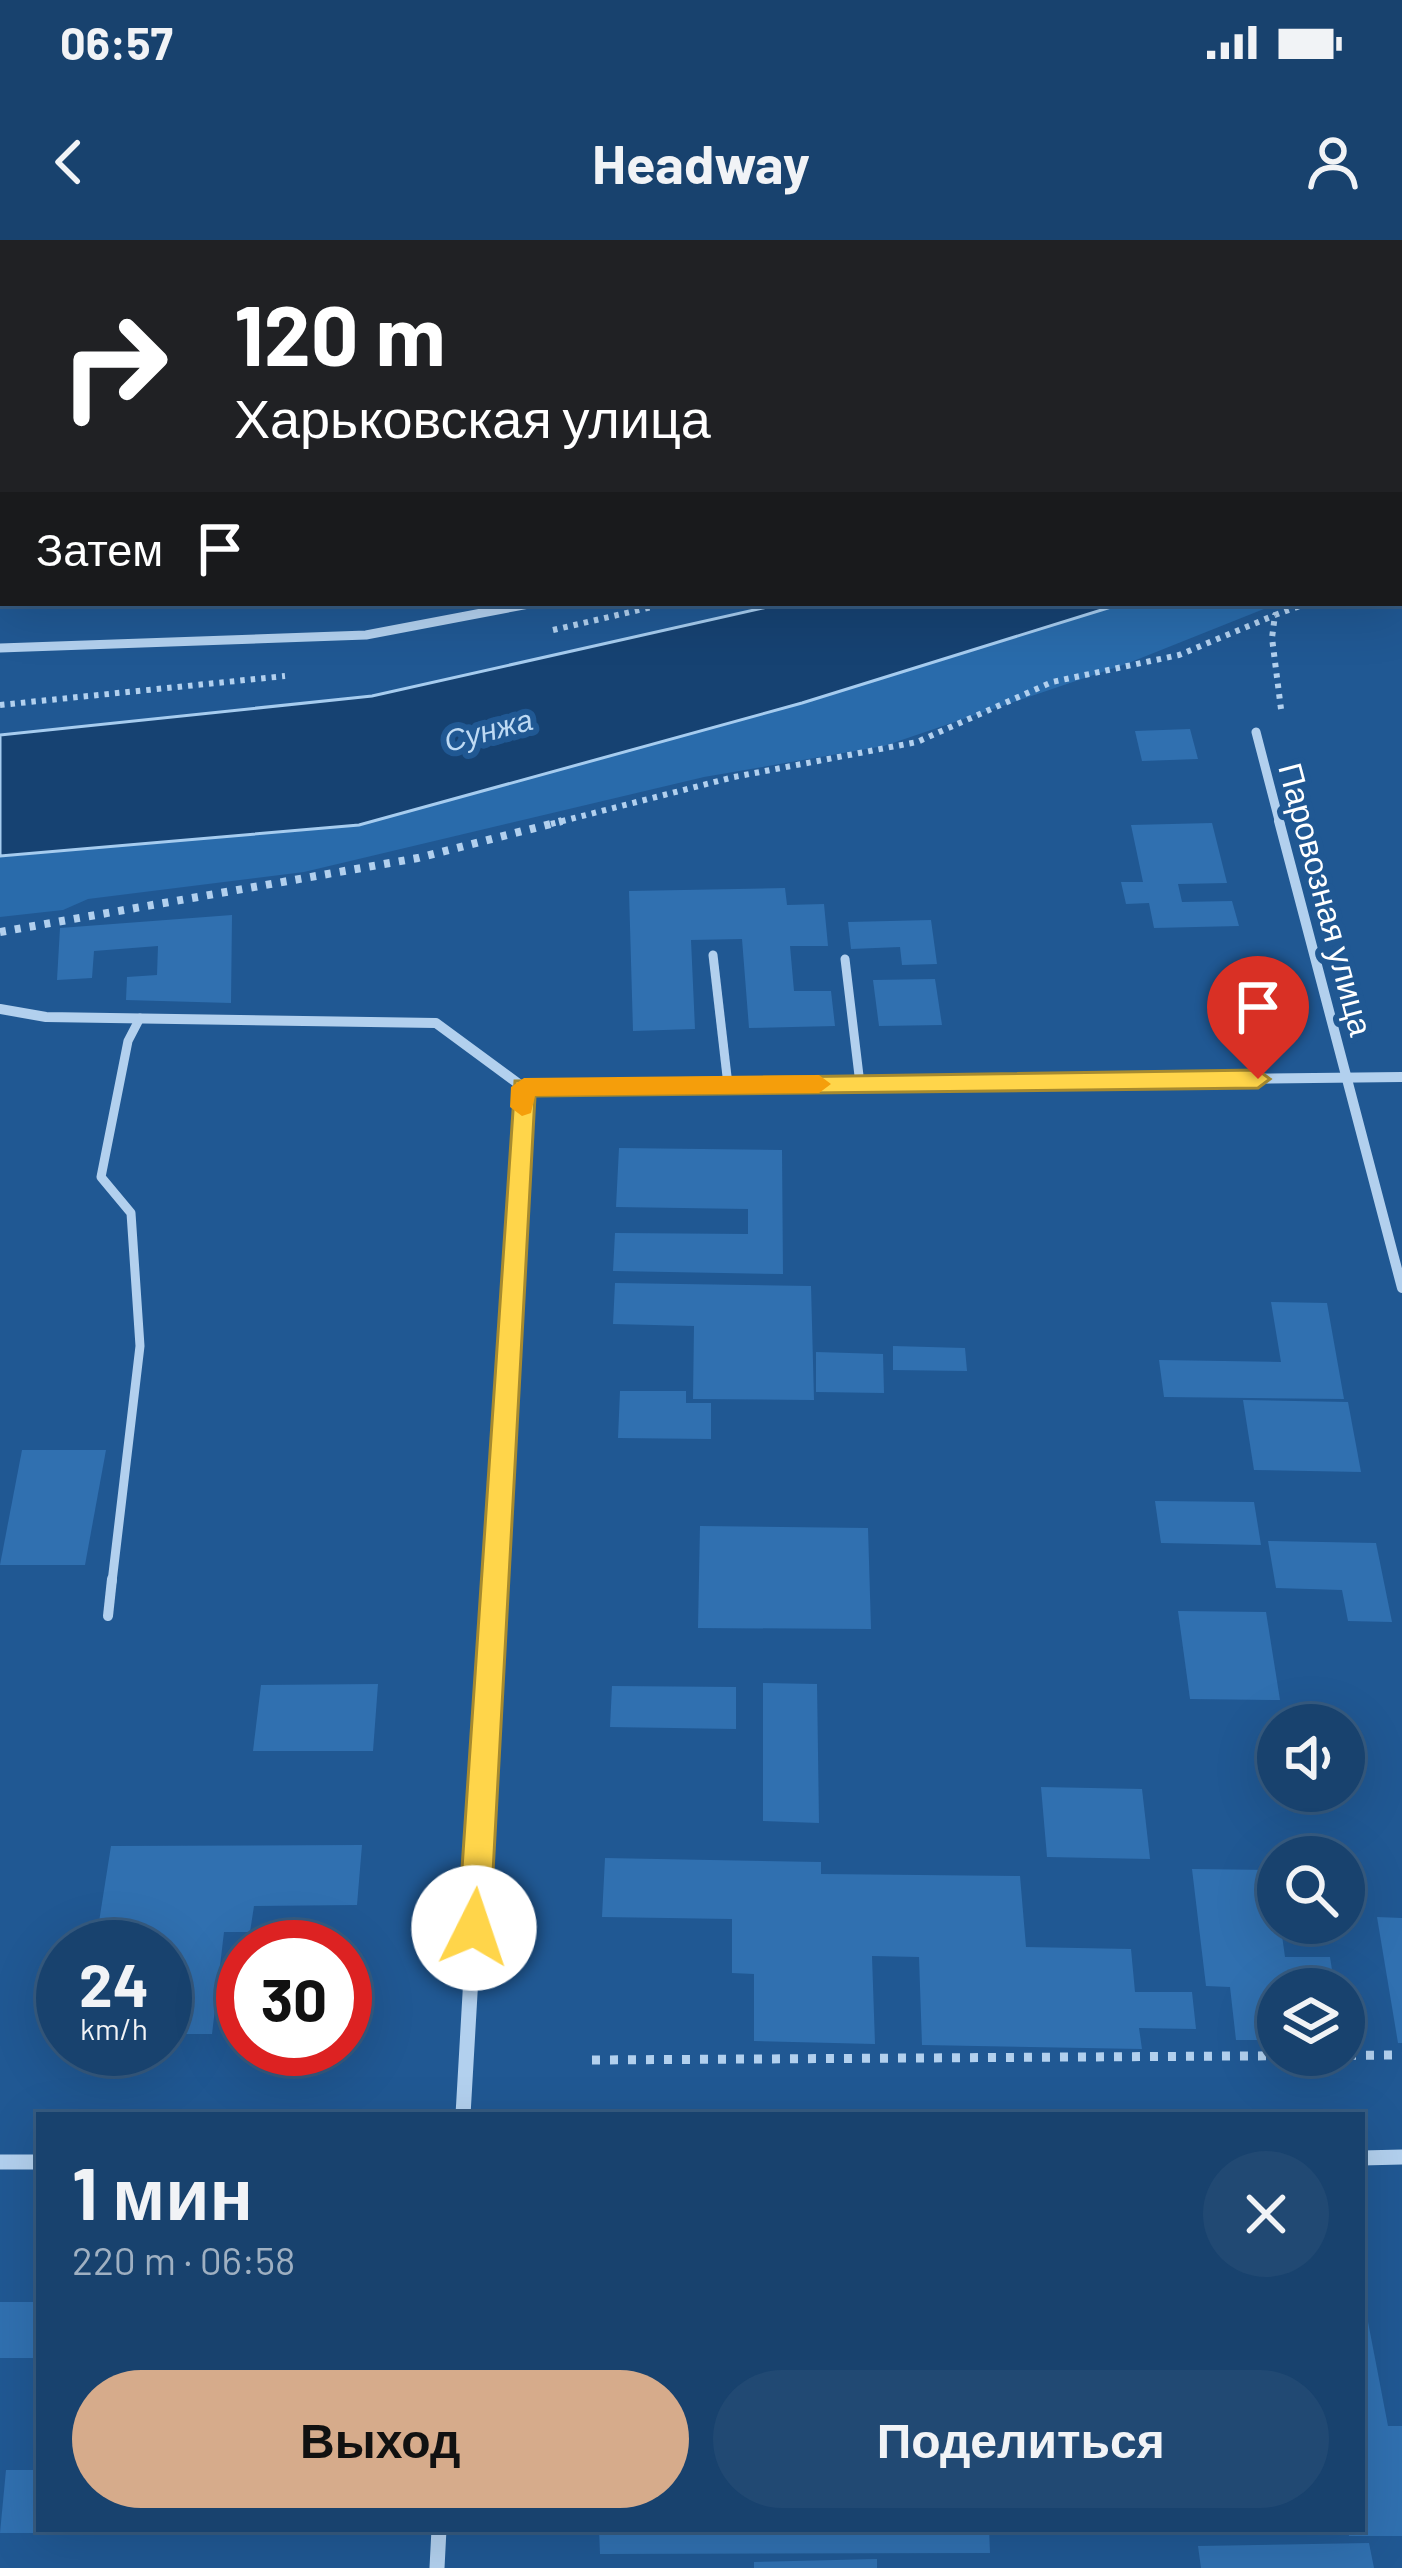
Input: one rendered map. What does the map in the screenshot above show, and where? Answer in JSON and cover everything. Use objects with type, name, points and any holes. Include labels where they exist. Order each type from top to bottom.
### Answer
[{"type":"street","points":[[0,648],[366,635],[518,606]]},
{"type":"street","name":"Паровозная улица","points":[[1256,732],[1402,1288]]},
{"type":"street","points":[[0,1009],[46,1016],[436,1024],[524,1087],[1402,1077]]},
{"type":"street","points":[[463,2112],[524,1087]]},
{"type":"street","points":[[1365,2158],[1402,2157]]},
{"type":"street","points":[[0,2162],[36,2162]]},
{"type":"street","points":[[436,2568],[439,2532]]},
{"type":"lane","points":[[713,955],[728,1085]]},
{"type":"lane","points":[[845,959],[860,1084]]},
{"type":"lane","points":[[108,1616],[140,1346],[131,1213],[101,1177],[128,1041],[140,1018]]},
{"type":"path","points":[[0,932],[418,858],[734,777],[916,742],[1052,682],[1179,655],[1300,606]]},
{"type":"path","points":[[1256,732],[1277,731],[1286,682],[1269,633],[1275,615]]},
{"type":"path","points":[[592,2060],[1402,2055]]},
{"type":"shaded area","points":[[1114,606],[1271,606],[1126,664],[884,746],[704,777],[304,872],[88,899],[63,910],[0,917],[0,857],[359,825],[802,703]]},
{"type":"water","name":"Сунжа","points":[[772,606],[1114,606],[802,703],[359,825],[0,856],[0,735],[372,696]]},
{"type":"building","points":[[1190,729],[1198,759],[1142,761],[1135,731]]},
{"type":"building","points":[[1212,823],[1227,883],[1178,884],[1182,902],[1232,901],[1239,926],[1154,928],[1149,903],[1126,904],[1121,882],[1143,882],[1131,825]]},
{"type":"building","points":[[785,888],[787,905],[824,904],[828,946],[790,946],[794,991],[831,991],[835,1026],[749,1028],[742,939],[691,940],[695,1029],[633,1031],[629,891]]},
{"type":"building","points":[[232,915],[231,1003],[126,1000],[127,977],[157,975],[158,946],[94,951],[92,978],[57,980],[60,928]]},
{"type":"building","points":[[931,920],[937,964],[902,965],[900,947],[851,949],[848,922]]},
{"type":"building","points":[[935,979],[942,1025],[879,1026],[873,980]]},
{"type":"building","points":[[619,1148],[782,1150],[783,1274],[613,1271],[615,1233],[748,1234],[748,1209],[616,1207]]},
{"type":"building","points":[[615,1283],[811,1286],[814,1400],[693,1399],[694,1326],[613,1324]]},
{"type":"building","points":[[1271,1302],[1327,1303],[1344,1399],[1164,1397],[1159,1360],[1281,1362]]},
{"type":"building","points":[[893,1346],[965,1348],[967,1371],[893,1370]]},
{"type":"building","points":[[816,1352],[883,1354],[884,1393],[816,1392]]},
{"type":"building","points":[[620,1391],[686,1391],[686,1403],[711,1403],[711,1439],[618,1438]]},
{"type":"building","points":[[1243,1400],[1348,1402],[1361,1472],[1254,1470]]},
{"type":"building","points":[[22,1450],[106,1450],[85,1565],[0,1565]]},
{"type":"building","points":[[1155,1501],[1254,1502],[1261,1545],[1161,1543]]},
{"type":"building","points":[[700,1526],[868,1528],[871,1629],[698,1628]]},
{"type":"building","points":[[1268,1541],[1376,1543],[1392,1622],[1348,1621],[1342,1590],[1276,1588]]},
{"type":"building","points":[[1178,1611],[1266,1612],[1280,1700],[1190,1699]]},
{"type":"building","points":[[763,1683],[817,1684],[819,1823],[763,1821]]},
{"type":"building","points":[[378,1684],[373,1751],[253,1751],[261,1685]]},
{"type":"building","points":[[612,1686],[736,1687],[736,1729],[610,1727]]},
{"type":"building","points":[[1041,1787],[1142,1789],[1150,1859],[1047,1857]]},
{"type":"building","points":[[362,1845],[357,1905],[254,1906],[252,1920],[216,1920],[212,2034],[192,2034],[192,1920],[99,1920],[111,1846]]},
{"type":"building","points":[[605,1858],[821,1862],[821,1874],[1020,1876],[1026,1947],[1131,1949],[1135,1992],[1192,1992],[1196,2029],[1139,2028],[1142,2049],[922,2045],[919,1957],[872,1956],[875,2044],[754,2041],[754,1974],[732,1973],[732,1919],[602,1917]]},
{"type":"building","points":[[1192,1869],[1257,1870],[1257,1944],[1283,1944],[1285,1957],[1330,1957],[1332,1968],[1257,1968],[1257,2040],[1236,2040],[1230,1987],[1206,1986]]},
{"type":"building","points":[[1377,1917],[1402,1918],[1402,2043],[1398,2043]]},
{"type":"building","points":[[0,2302],[36,2302],[36,2358],[0,2358]]},
{"type":"building","points":[[1365,2306],[1388,2426],[1402,2426],[1402,2536],[1349,2536],[1348,2532],[1365,2532]]},
{"type":"building","points":[[6,2470],[36,2470],[39,2533],[0,2533]]},
{"type":"building","points":[[599,2532],[989,2532],[990,2553],[600,2554]]},
{"type":"building","points":[[1369,2543],[1374,2568],[1201,2568],[1198,2546]]},
{"type":"building","points":[[877,2559],[877,2568],[754,2568],[754,2562]]},
{"type":"slow traffic","points":[[522,1107],[524,1087],[819,1084]]},
{"type":"route","points":[[474,1928],[524,1087],[1258,1079]]}]
